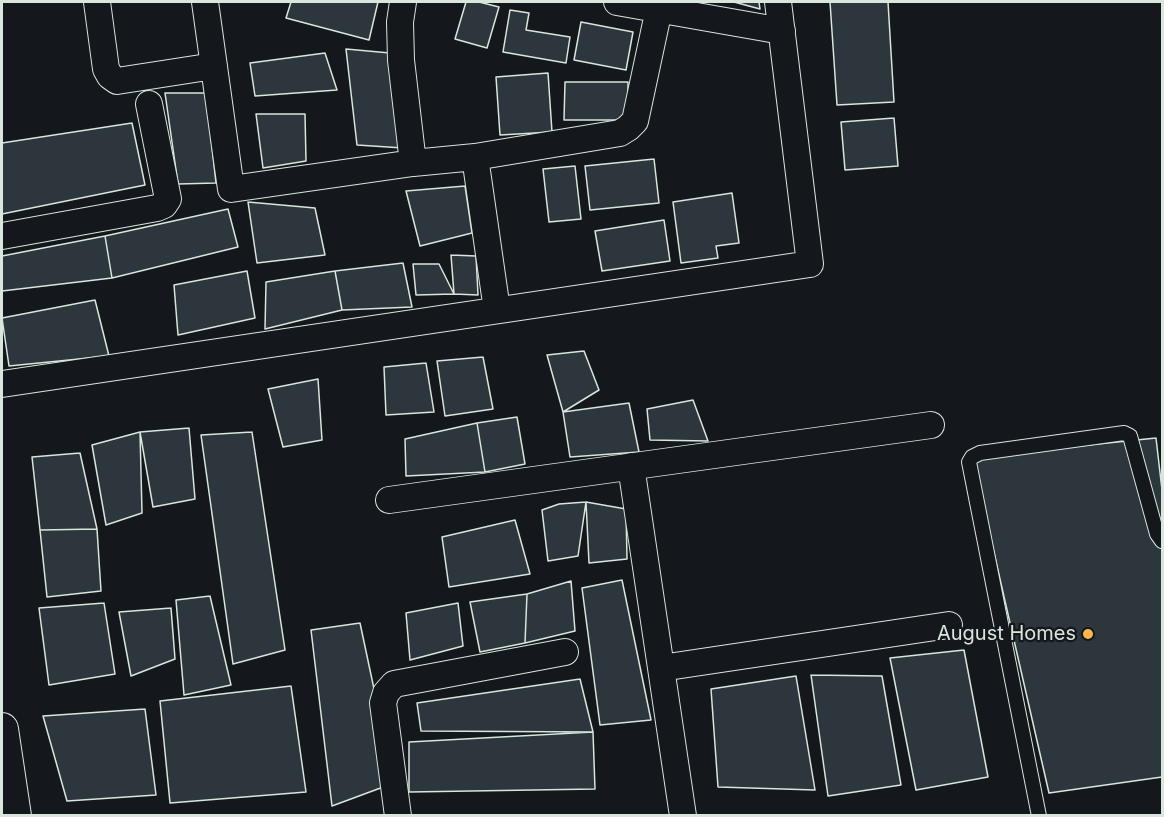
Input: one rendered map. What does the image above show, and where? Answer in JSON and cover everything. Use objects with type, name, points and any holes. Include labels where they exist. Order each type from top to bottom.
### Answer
[{"type":"street","points":[[97,2],[106,69],[117,81],[214,66]]},
{"type":"street","points":[[205,2],[231,189],[413,162],[475,157],[620,133],[635,121],[659,9]]},
{"type":"street","points":[[403,2],[400,22],[401,60],[413,162]]},
{"type":"street","points":[[617,2],[782,31]]},
{"type":"street","points":[[2,384],[810,264],[778,2]]},
{"type":"street","points":[[2,236],[164,205],[168,199],[149,104]]},
{"type":"street","points":[[475,157],[497,310]]},
{"type":"street","points":[[389,500],[931,425]]},
{"type":"street","points":[[631,466],[683,816]]},
{"type":"street","points":[[661,668],[949,625]]},
{"type":"street","points":[[398,816],[383,703],[386,693],[394,684],[565,652]]},
{"type":"street","points":[[2,729],[15,816]]},
{"type":"lane","points":[[1039,816],[969,462],[972,457],[980,453],[1124,433],[1130,436],[1157,534],[1162,541]]},
{"type":"building","points":[[291,2],[378,2],[369,40],[286,18]]},
{"type":"building","points":[[466,2],[479,2],[499,7],[487,48],[455,39]]},
{"type":"building","points":[[734,2],[759,2],[760,9]]},
{"type":"building","points":[[830,2],[888,2],[894,102],[837,105]]},
{"type":"building","points":[[510,10],[529,13],[526,30],[570,37],[566,63],[503,52]]},
{"type":"building","points":[[581,22],[633,32],[626,70],[574,60]]},
{"type":"building","points":[[346,49],[390,53],[403,148],[357,145]]},
{"type":"building","points":[[325,53],[337,90],[255,96],[250,63]]},
{"type":"building","points":[[548,73],[552,132],[500,135],[496,77]]},
{"type":"building","points":[[565,82],[628,82],[628,120],[564,120]]},
{"type":"building","points":[[165,93],[206,93],[216,183],[178,184]]},
{"type":"building","points":[[256,114],[305,114],[306,161],[263,168]]},
{"type":"building","points":[[894,118],[898,166],[845,170],[841,122]]},
{"type":"building","points":[[132,123],[145,185],[2,214],[2,143]]},
{"type":"building","points":[[654,159],[659,203],[590,210],[585,166]]},
{"type":"building","points":[[575,166],[581,219],[549,222],[543,169]]},
{"type":"building","points":[[465,186],[472,233],[420,246],[406,191]]},
{"type":"building","points":[[732,193],[739,243],[716,246],[718,258],[681,263],[673,202]]},
{"type":"building","points":[[248,202],[315,208],[325,255],[257,263]]},
{"type":"building","points":[[228,209],[238,247],[112,278],[105,236]]},
{"type":"building","points":[[664,220],[670,261],[602,271],[595,231]]},
{"type":"building","points":[[105,236],[112,278],[2,291],[2,256]]},
{"type":"building","points":[[451,255],[476,256],[478,295],[454,294]]},
{"type":"building","points":[[403,263],[412,307],[342,310],[335,271]]},
{"type":"building","points":[[413,264],[439,264],[454,294],[416,295]]},
{"type":"building","points":[[247,271],[255,318],[178,335],[174,285]]},
{"type":"building","points":[[335,271],[342,310],[265,329],[266,282]]},
{"type":"building","points":[[95,300],[109,356],[9,366],[2,318]]},
{"type":"building","points":[[584,351],[599,390],[563,412],[547,355]]},
{"type":"building","points":[[483,357],[493,409],[445,416],[437,361]]},
{"type":"building","points":[[426,363],[434,412],[386,415],[384,367]]},
{"type":"building","points":[[318,379],[322,440],[283,447],[268,389]]},
{"type":"building","points":[[693,400],[708,441],[650,440],[647,409]]},
{"type":"building","points":[[629,403],[639,452],[570,457],[563,412]]},
{"type":"building","points":[[517,417],[525,464],[485,472],[477,423]]},
{"type":"building","points":[[477,423],[485,472],[406,476],[405,439]]},
{"type":"building","points":[[189,428],[195,499],[153,507],[140,432]]},
{"type":"building","points":[[140,432],[142,513],[106,525],[92,445]]},
{"type":"building","points":[[252,432],[285,650],[233,664],[201,435]]},
{"type":"building","name":"August Homes","points":[[1156,438],[1162,490],[1162,777],[1049,793],[972,457]]},
{"type":"building","points":[[80,453],[97,529],[40,530],[32,457]]},
{"type":"building","points":[[586,502],[626,509],[627,559],[589,563]]},
{"type":"building","points":[[586,502],[578,556],[548,561],[542,510],[559,504]]},
{"type":"building","points":[[515,520],[530,574],[449,587],[442,537]]},
{"type":"building","points":[[97,529],[101,591],[47,597],[40,530]]},
{"type":"building","points":[[622,580],[651,720],[600,725],[582,588]]},
{"type":"building","points":[[571,581],[575,631],[525,643],[527,594]]},
{"type":"building","points":[[527,594],[525,643],[480,652],[470,602]]},
{"type":"building","points":[[210,596],[231,685],[184,695],[176,600]]},
{"type":"building","points":[[104,603],[115,674],[49,685],[39,608]]},
{"type":"building","points":[[458,603],[463,646],[410,660],[406,613]]},
{"type":"building","points":[[171,608],[175,659],[131,676],[119,612]]},
{"type":"building","points":[[360,623],[394,783],[332,806],[311,630]]},
{"type":"building","points":[[964,650],[988,777],[916,790],[890,658]]},
{"type":"building","points":[[811,675],[882,676],[901,785],[828,796]]},
{"type":"building","points":[[796,676],[815,790],[718,787],[711,689]]},
{"type":"building","points":[[580,679],[593,732],[421,731],[417,703]]},
{"type":"building","points":[[291,686],[306,792],[170,803],[160,701]]},
{"type":"building","points":[[145,709],[156,795],[67,801],[43,716]]},
{"type":"building","points":[[593,732],[595,789],[409,792],[409,742]]},
{"type":"place","name":"August Homes","points":[[1088,634]]}]
